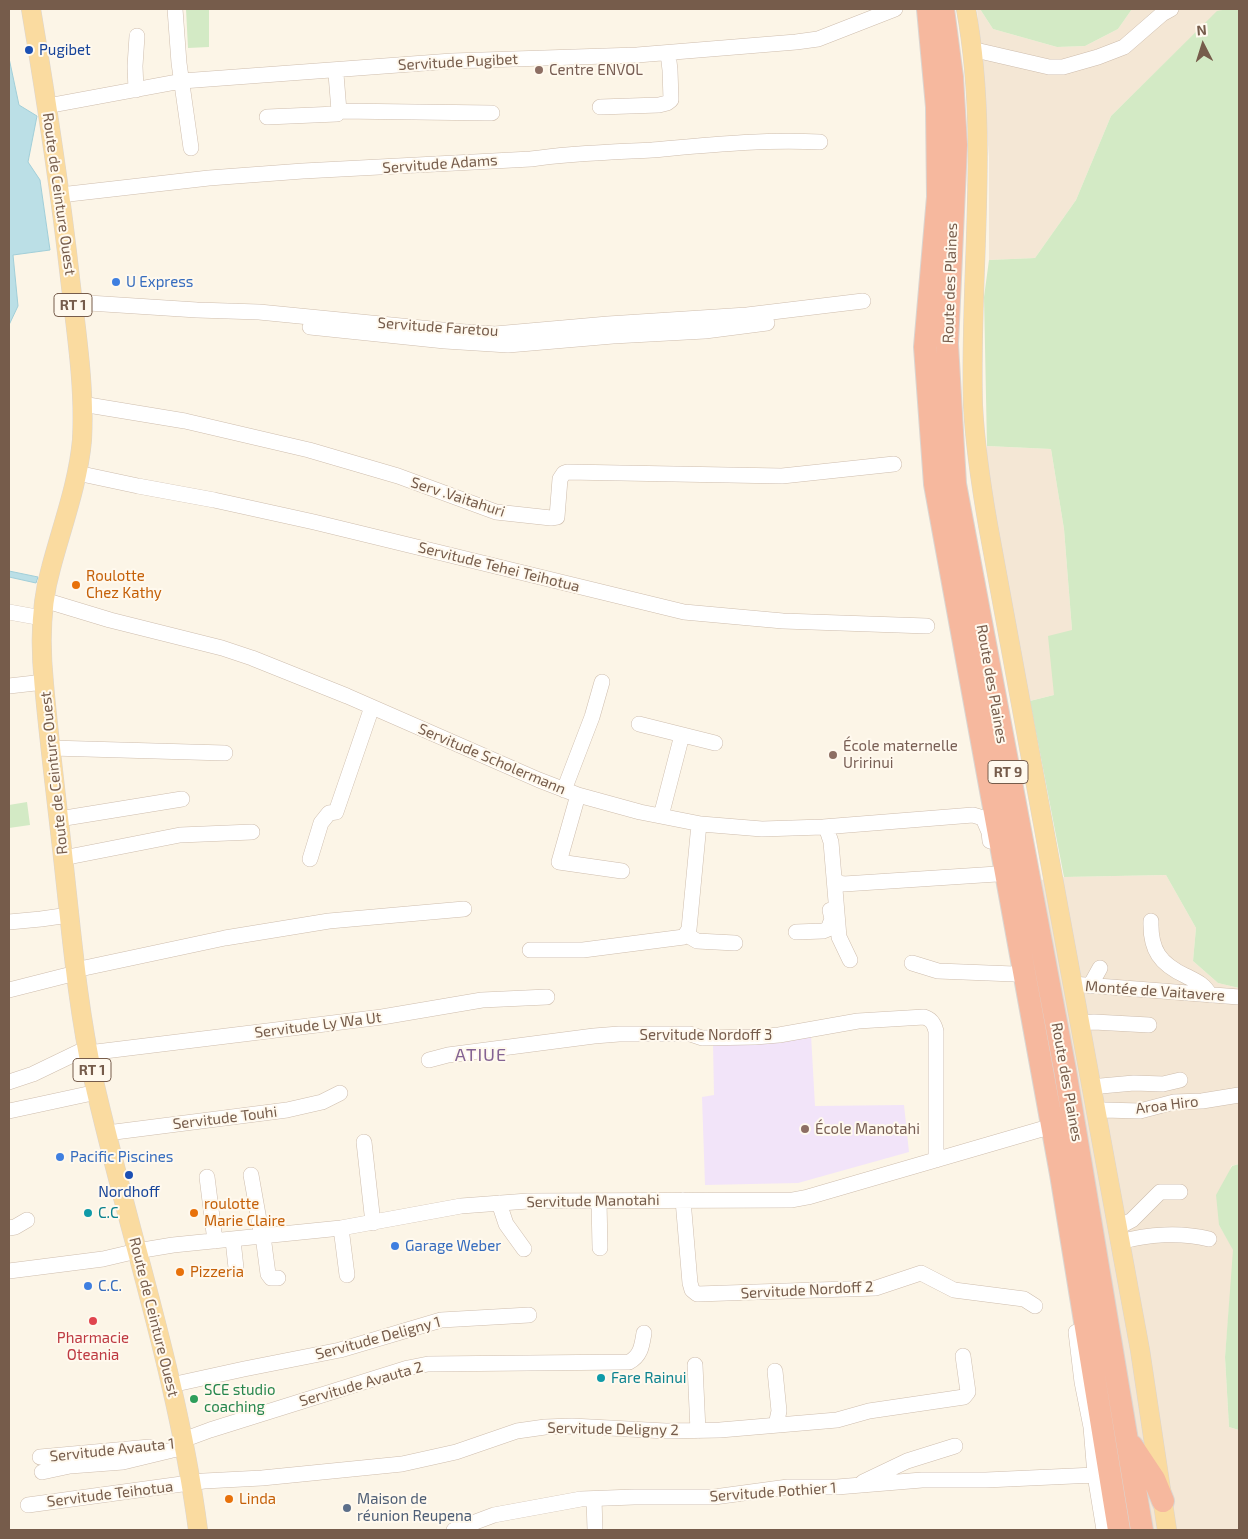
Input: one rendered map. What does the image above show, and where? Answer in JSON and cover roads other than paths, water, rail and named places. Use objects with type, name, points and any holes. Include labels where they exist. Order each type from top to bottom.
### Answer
[{"type":"highway","name":"Route des Plaines","points":[[928,9],[936,107],[938,197],[925,347],[935,484],[1061,1174],[1119,1530]]},
{"type":"highway","name":"Route des Plaines","points":[[943,9],[952,77],[956,145],[947,344],[955,484],[1003,746],[1066,1070],[1142,1530]]},
{"type":"highway","points":[[1126,1438],[1154,1479],[1163,1501]]},
{"type":"main road","name":"Route de Ceinture Ouest","points":[[31,9],[60,195],[82,404],[82,441],[77,474],[67,516],[50,569],[43,609],[41,649],[69,915],[81,1016],[88,1051],[171,1385],[192,1483],[198,1530]]},
{"type":"main road","name":"Route des Plaines","points":[[966,9],[976,102],[978,152],[973,368],[977,455],[988,525],[1081,985],[1079,1023],[1140,1350],[1167,1530]]},
{"type":"street","points":[[175,9],[190,148]]},
{"type":"street","name":"Servitude Pugibet","points":[[47,106],[182,81],[452,61],[668,53],[796,42],[818,39],[895,9]]},
{"type":"street","points":[[971,49],[1049,67],[1063,67],[1098,58],[1124,47],[1162,14],[1171,9]]},
{"type":"street","points":[[136,90],[137,36]]},
{"type":"street","points":[[600,107],[659,105],[671,100],[668,53]]},
{"type":"street","points":[[338,70],[336,74],[339,111]]},
{"type":"street","points":[[267,118],[333,114],[339,111],[492,113]]},
{"type":"street","name":"Servitude Adams","points":[[60,195],[209,178],[303,171],[531,159],[560,155],[696,146],[797,141],[820,142]]},
{"type":"street","name":"Servitude Faretou","points":[[73,305],[259,312],[495,334],[608,324],[748,315],[862,301]]},
{"type":"street","name":"Servitude Faretou","points":[[73,305],[131,315],[250,320],[445,342],[508,345],[613,336],[705,331],[808,317]]},
{"type":"street","name":"Serv .Vaitahuri","points":[[82,404],[185,422],[309,450],[398,476],[496,512],[551,518],[557,517],[560,479],[564,472],[782,476],[894,464]]},
{"type":"street","name":"Servitude Tehei Teihotua","points":[[77,474],[214,500],[305,520],[684,612],[793,621],[927,626]]},
{"type":"street","name":"Servitude Scholermann","points":[[9,612],[43,609],[110,620],[222,648],[270,665],[372,707],[571,792],[621,807],[661,816],[700,824],[762,829],[822,827],[973,815],[983,818],[989,832],[997,874]]},
{"type":"street","points":[[9,686],[44,682]]},
{"type":"street","points":[[602,682],[571,792],[559,862],[622,871]]},
{"type":"street","points":[[310,859],[322,823],[329,813],[336,812],[372,707]]},
{"type":"street","points":[[639,724],[715,743]]},
{"type":"street","points":[[661,816],[682,735]]},
{"type":"street","points":[[51,748],[225,753]]},
{"type":"street","points":[[59,819],[182,799]]},
{"type":"street","points":[[530,950],[583,950],[684,937],[688,932],[700,824]]},
{"type":"street","points":[[822,827],[831,842],[839,937],[850,960]]},
{"type":"street","points":[[796,932],[823,932],[830,926],[832,919],[821,841],[822,827]]},
{"type":"street","points":[[63,858],[180,835],[252,832]]},
{"type":"street","points":[[834,879],[838,883],[844,884],[997,874],[1067,1260],[1082,1382],[1091,1427],[1095,1475],[1104,1530]]},
{"type":"street","points":[[9,984],[225,938],[329,921],[464,909]]},
{"type":"street","points":[[9,922],[69,915]]},
{"type":"street","points":[[1151,921],[1151,933],[1163,962],[1178,973],[1203,985],[1210,994]]},
{"type":"street","points":[[688,932],[697,940],[735,939]]},
{"type":"street","points":[[912,962],[938,971],[1014,974]]},
{"type":"street","points":[[1081,985],[1100,968]]},
{"type":"street","points":[[9,990],[75,969]]},
{"type":"street","name":"Montée de Vaitavere","points":[[1081,985],[1210,994],[1239,998]]},
{"type":"street","name":"Servitude Ly Wa Ut","points":[[9,1082],[88,1051],[382,1018],[482,1000],[547,998]]},
{"type":"street","name":"Servitude Nordoff 3","points":[[429,1060],[448,1055],[594,1036],[690,1034],[702,1038],[754,1037],[779,1035],[858,1021],[924,1017],[930,1019],[936,1031],[936,1160]]},
{"type":"street","points":[[1079,1023],[1149,1025]]},
{"type":"street","points":[[1090,1087],[1134,1083],[1162,1084],[1180,1080]]},
{"type":"street","points":[[1147,1084],[1151,1109]]},
{"type":"street","points":[[9,1111],[97,1092]]},
{"type":"street","name":"Servitude Touhi","points":[[107,1132],[287,1110],[322,1102],[340,1093]]},
{"type":"street","name":"Aroa Hiro","points":[[1096,1114],[1110,1110],[1151,1109],[1174,1102],[1202,1101],[1239,1095]]},
{"type":"street","name":"Servitude Manotahi","points":[[9,1271],[103,1259],[137,1251],[215,1241],[337,1229],[461,1206],[499,1203],[599,1201],[792,1200],[1042,1129]]},
{"type":"street","points":[[364,1142],[373,1223]]},
{"type":"street","points":[[251,1175],[263,1236],[268,1274],[271,1278],[278,1278]]},
{"type":"street","points":[[207,1177],[215,1241]]},
{"type":"street","points":[[1119,1235],[1160,1192],[1180,1192]]},
{"type":"street","name":"Servitude Nordoff 2","points":[[683,1200],[690,1283],[692,1290],[697,1294],[876,1288],[921,1273],[954,1290],[1024,1299],[1035,1306]]},
{"type":"street","points":[[599,1201],[600,1248]]},
{"type":"street","points":[[499,1203],[506,1224],[524,1249]]},
{"type":"street","points":[[9,1228],[15,1227],[27,1220]]},
{"type":"street","points":[[337,1229],[342,1270]]},
{"type":"street","points":[[1119,1235],[1143,1237],[1183,1235],[1209,1239]]},
{"type":"street","points":[[232,1240],[236,1268]]},
{"type":"street","name":"Servitude Deligny 1","points":[[171,1385],[340,1350],[441,1320],[529,1315]]},
{"type":"street","name":"Servitude Avauta 2","points":[[41,1465],[70,1466],[123,1462],[184,1443],[243,1420],[408,1368],[428,1364],[629,1362],[635,1359],[640,1352],[644,1333]]},
{"type":"street","name":"Servitude Deligny 2","points":[[192,1483],[402,1464],[456,1452],[517,1431],[545,1427],[572,1426],[698,1431],[837,1420],[869,1412],[964,1397],[968,1392],[962,1356]]},
{"type":"street","points":[[695,1365],[698,1431]]},
{"type":"street","points":[[775,1371],[779,1411],[776,1424]]},
{"type":"street","points":[[858,1485],[907,1461],[955,1446]]},
{"type":"street","name":"Servitude Pothier 1","points":[[454,1530],[494,1515],[594,1499],[714,1497],[788,1487],[837,1487],[922,1480],[986,1480],[1095,1475]]},
{"type":"street","name":"Servitude Teihotua","points":[[28,1504],[192,1483]]},
{"type":"street","points":[[594,1499],[595,1530]]},
{"type":"water","points":[[9,58],[19,105],[37,116],[28,162],[40,180],[50,250],[13,255],[18,306],[9,325]]},
{"type":"water","points":[[9,571],[38,577],[36,583],[9,577]]},
{"type":"place","name":"Pugibet","points":[[29,50]]},
{"type":"place","name":"Centre ENVOL","points":[[539,70]]},
{"type":"place","name":"U Express","points":[[116,282]]},
{"type":"place","name":"Roulotte Chez Kathy","points":[[76,585]]},
{"type":"place","name":"École maternelle Uririnui","points":[[833,755]]},
{"type":"place","name":"École Manotahi","points":[[805,1129]]},
{"type":"place","name":"Pacific Piscines","points":[[60,1157]]},
{"type":"place","name":"Nordhoff","points":[[129,1175]]},
{"type":"place","name":"C.C","points":[[88,1213]]},
{"type":"place","name":"roulotte Marie Claire","points":[[194,1213]]},
{"type":"place","name":"Garage Weber","points":[[395,1246]]},
{"type":"place","name":"Pizzeria","points":[[180,1272]]},
{"type":"place","name":"C.C.","points":[[88,1286]]},
{"type":"place","name":"Pharmacie Oteania","points":[[93,1321]]},
{"type":"place","name":"Fare Rainui","points":[[601,1378]]},
{"type":"place","name":"SCE studio coaching","points":[[194,1399]]},
{"type":"place","name":"Linda","points":[[229,1499]]},
{"type":"place","name":"Maison de réunion Reupena","points":[[347,1508]]},
{"type":"district","name":"ATIUE","points":[[481,1055]]}]
